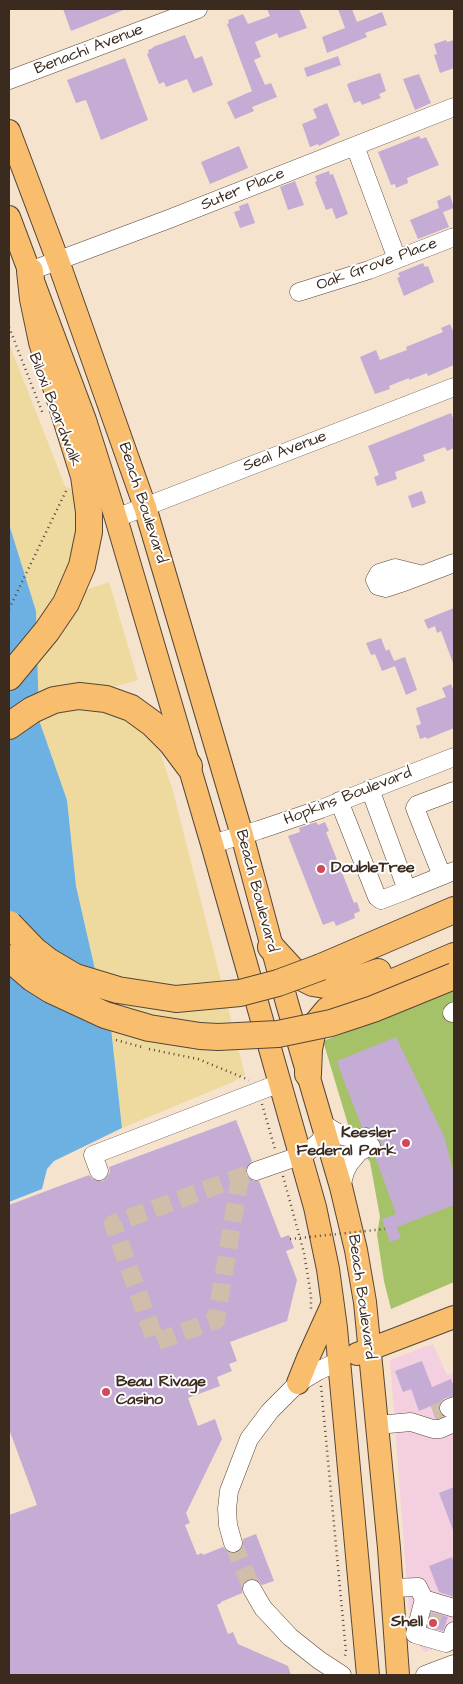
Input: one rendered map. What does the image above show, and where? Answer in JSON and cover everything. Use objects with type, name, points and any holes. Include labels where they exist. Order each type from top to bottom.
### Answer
[{"type":"highway","points":[[9,677],[47,631],[66,603],[82,566],[89,522],[88,492],[80,460],[42,342],[33,299],[30,271]]},
{"type":"highway","points":[[9,726],[32,710],[66,697],[93,697],[118,702],[138,712],[154,724],[189,766]]},
{"type":"highway","points":[[9,924],[34,950],[55,966],[75,977],[118,990],[176,999],[240,993],[278,983],[321,968],[454,910]]},
{"type":"highway","points":[[271,947],[297,975],[313,982],[331,986],[352,981],[393,966],[454,939]]},
{"type":"highway","points":[[308,1074],[309,1049],[313,1030],[328,1010],[454,956]]},
{"type":"highway","points":[[9,958],[32,978],[51,990],[104,1015],[149,1028],[218,1037],[278,1034],[331,1023],[373,1009],[454,976]]},
{"type":"main road","name":"Beach Boulevard","points":[[9,131],[58,261],[146,507],[339,1178],[362,1280],[392,1588],[398,1675]]},
{"type":"main road","name":"Beach Boulevard","points":[[9,217],[85,420],[116,518],[212,844],[301,1156],[322,1240],[333,1304],[368,1675]]},
{"type":"main road","points":[[298,1383],[333,1304]]},
{"type":"main road","points":[[339,1362],[454,1317]]},
{"type":"street","name":"Benachi Avenue","points":[[9,80],[198,9]]},
{"type":"street","name":"Suter Place","points":[[30,271],[169,220],[454,107]]},
{"type":"street","points":[[355,146],[397,259]]},
{"type":"street","name":"Oak Grove Place","points":[[299,292],[397,259],[454,237]]},
{"type":"street","name":"Seal Avenue","points":[[116,518],[454,387]]},
{"type":"street","points":[[423,574],[454,564]]},
{"type":"street","name":"Hopkins Boulevard","points":[[212,844],[242,836],[454,757]]},
{"type":"street","points":[[370,789],[408,890]]},
{"type":"street","points":[[339,801],[377,897],[381,900],[448,874],[415,808],[417,805],[454,791]]},
{"type":"street","points":[[99,1171],[93,1155],[280,1083]]},
{"type":"street","points":[[256,1171],[301,1156],[316,1146],[324,1128],[343,1136],[368,1141],[339,1178],[319,1157],[301,1156]]},
{"type":"street","points":[[232,1543],[227,1509],[229,1491],[249,1439],[258,1424],[283,1396],[298,1383],[318,1371],[339,1362]]},
{"type":"street","points":[[377,1425],[411,1422],[433,1429],[440,1429],[448,1413]]},
{"type":"street","points":[[392,1588],[418,1587],[424,1599],[421,1617],[415,1634],[446,1643],[451,1640],[451,1629]]},
{"type":"street","points":[[252,1589],[263,1608],[290,1637],[324,1668],[342,1675]]},
{"type":"street","points":[[424,1599],[454,1608]]},
{"type":"street","points":[[425,1675],[454,1664]]},
{"type":"path","name":"Biloxi Boardwalk","points":[[9,327],[46,422]]},
{"type":"path","name":"Biloxi Boardwalk","points":[[9,609],[70,484]]},
{"type":"path","points":[[290,1239],[385,1229]]},
{"type":"shaded area","points":[[433,1344],[447,1375],[454,1373],[454,1641],[425,1652],[411,1637],[390,1360]]},
{"type":"green space","name":"Keesler Federal Park","points":[[454,987],[454,1282],[391,1309],[384,1281],[377,1234],[380,1217],[370,1162],[350,1131],[323,1041]]},
{"type":"sand","points":[[9,343],[65,486],[77,492],[82,591],[109,582],[138,680],[104,690],[116,712],[157,742],[173,791],[245,1075],[233,1082],[122,1128],[110,1019],[94,965],[76,886],[67,800],[39,720],[36,611],[9,524]]},
{"type":"water","points":[[9,524],[36,611],[39,720],[67,800],[76,886],[94,965],[110,1019],[122,1128],[54,1161],[47,1169],[42,1189],[9,1202]]},
{"type":"building","points":[[63,9],[126,9],[71,31]]},
{"type":"building","points":[[267,9],[299,9],[307,28],[279,38],[277,33],[255,42],[261,57],[254,60],[265,85],[271,83],[277,97],[252,107],[254,111],[235,119],[227,102],[252,91],[227,24],[229,23],[228,20],[243,14],[248,24],[270,16]]},
{"type":"building","points":[[338,9],[352,9],[357,22],[382,12],[387,25],[365,33],[367,37],[327,53],[322,37],[345,28]]},
{"type":"building","points":[[185,35],[195,59],[202,56],[213,85],[193,93],[187,79],[166,87],[164,82],[159,84],[147,54],[149,53],[148,50],[153,47]]},
{"type":"building","points":[[446,40],[447,42],[454,40],[454,68],[440,73],[434,55],[437,54],[434,44]]},
{"type":"building","points":[[338,56],[341,65],[307,77],[304,68]]},
{"type":"building","points":[[125,58],[148,120],[101,140],[86,100],[76,103],[67,80]]},
{"type":"building","points":[[380,73],[386,91],[379,94],[381,98],[362,105],[360,101],[354,103],[347,85]]},
{"type":"building","points":[[419,74],[431,103],[415,110],[403,79]]},
{"type":"building","points":[[327,103],[340,135],[319,146],[318,144],[310,147],[302,124],[317,118],[313,109]]},
{"type":"building","points":[[419,136],[421,139],[426,137],[439,165],[407,178],[408,183],[396,188],[395,184],[391,185],[378,152]]},
{"type":"building","points":[[239,146],[248,168],[210,184],[201,162]]},
{"type":"building","points":[[329,171],[330,175],[333,174],[348,214],[336,219],[332,208],[326,210],[315,182],[317,181],[315,176]]},
{"type":"building","points":[[295,181],[304,205],[288,210],[280,187]]},
{"type":"building","points":[[450,195],[454,208],[443,212],[449,227],[418,239],[410,220],[439,208],[437,201]]},
{"type":"building","points":[[248,203],[255,223],[240,228],[234,212],[240,210],[239,206]]},
{"type":"building","points":[[423,263],[425,267],[428,266],[434,282],[404,296],[397,278],[400,277],[398,273]]},
{"type":"building","points":[[450,324],[454,333],[454,365],[428,376],[427,373],[409,380],[409,378],[389,386],[390,389],[375,394],[360,357],[376,350],[380,360],[407,350],[406,347],[443,332],[441,328]]},
{"type":"building","points":[[451,413],[454,421],[454,448],[447,451],[445,447],[423,455],[425,461],[395,472],[397,479],[377,486],[374,477],[379,475],[368,446]]},
{"type":"building","points":[[422,491],[426,503],[412,508],[408,496]]},
{"type":"building","points":[[454,608],[453,663],[441,631],[437,633],[435,626],[428,629],[424,620]]},
{"type":"building","points":[[381,638],[386,651],[389,649],[394,661],[405,657],[417,690],[406,695],[395,666],[382,671],[375,654],[371,655],[366,643]]},
{"type":"building","points":[[451,684],[454,692],[454,728],[427,739],[426,737],[420,739],[416,726],[421,724],[416,708],[446,697],[442,688]]},
{"type":"building","name":"DoubleTree","points":[[316,822],[318,825],[325,822],[329,831],[326,832],[354,903],[357,902],[360,911],[354,914],[355,918],[336,926],[334,921],[323,925],[288,836],[300,832],[299,828]]},
{"type":"building","points":[[396,1037],[444,1136],[454,1175],[454,1205],[397,1227],[401,1238],[390,1242],[382,1219],[396,1214],[375,1156],[380,1151],[381,1142],[376,1137],[374,1130],[369,1127],[362,1127],[337,1061]]},
{"type":"building","name":"Beau Rivage Casino","points":[[236,1120],[252,1161],[246,1169],[246,1175],[254,1181],[259,1181],[281,1238],[289,1235],[294,1248],[286,1251],[297,1280],[287,1321],[230,1342],[237,1361],[229,1364],[232,1371],[217,1377],[220,1386],[188,1398],[198,1426],[215,1419],[222,1439],[186,1513],[190,1523],[185,1525],[197,1555],[202,1553],[203,1555],[223,1547],[230,1553],[236,1553],[243,1546],[243,1539],[256,1534],[274,1581],[262,1585],[257,1580],[247,1580],[243,1584],[242,1593],[217,1605],[228,1634],[233,1632],[238,1644],[288,1666],[291,1675],[9,1675],[9,1515],[37,1505],[9,1429],[9,1205],[89,1175],[93,1179],[102,1181],[110,1172],[109,1167]]},
{"type":"building","points":[[422,1361],[432,1387],[451,1379],[454,1387],[454,1396],[445,1398],[440,1402],[439,1411],[443,1416],[438,1418],[435,1418],[431,1406],[419,1411],[411,1389],[403,1392],[395,1371]]},
{"type":"building","points":[[454,1487],[454,1530],[453,1530],[439,1493]]},
{"type":"building","points":[[452,1557],[454,1564],[454,1597],[439,1592],[429,1566]]},
{"type":"building","points":[[432,1612],[448,1617],[443,1631],[428,1627]]},
{"type":"tunnel","points":[[240,1177],[216,1320],[156,1342],[113,1224],[256,1171]]},
{"type":"tunnel","points":[[434,1414],[449,1408]]},
{"type":"tunnel","points":[[233,1543],[252,1589]]},
{"type":"tunnel","points":[[422,1618],[444,1627]]},
{"type":"place","name":"DoubleTree","points":[[321,869]]},
{"type":"place","name":"Keesler Federal Park","points":[[406,1143]]},
{"type":"place","name":"Beau Rivage Casino","points":[[106,1392]]},
{"type":"place","name":"Shell","points":[[433,1623]]}]
